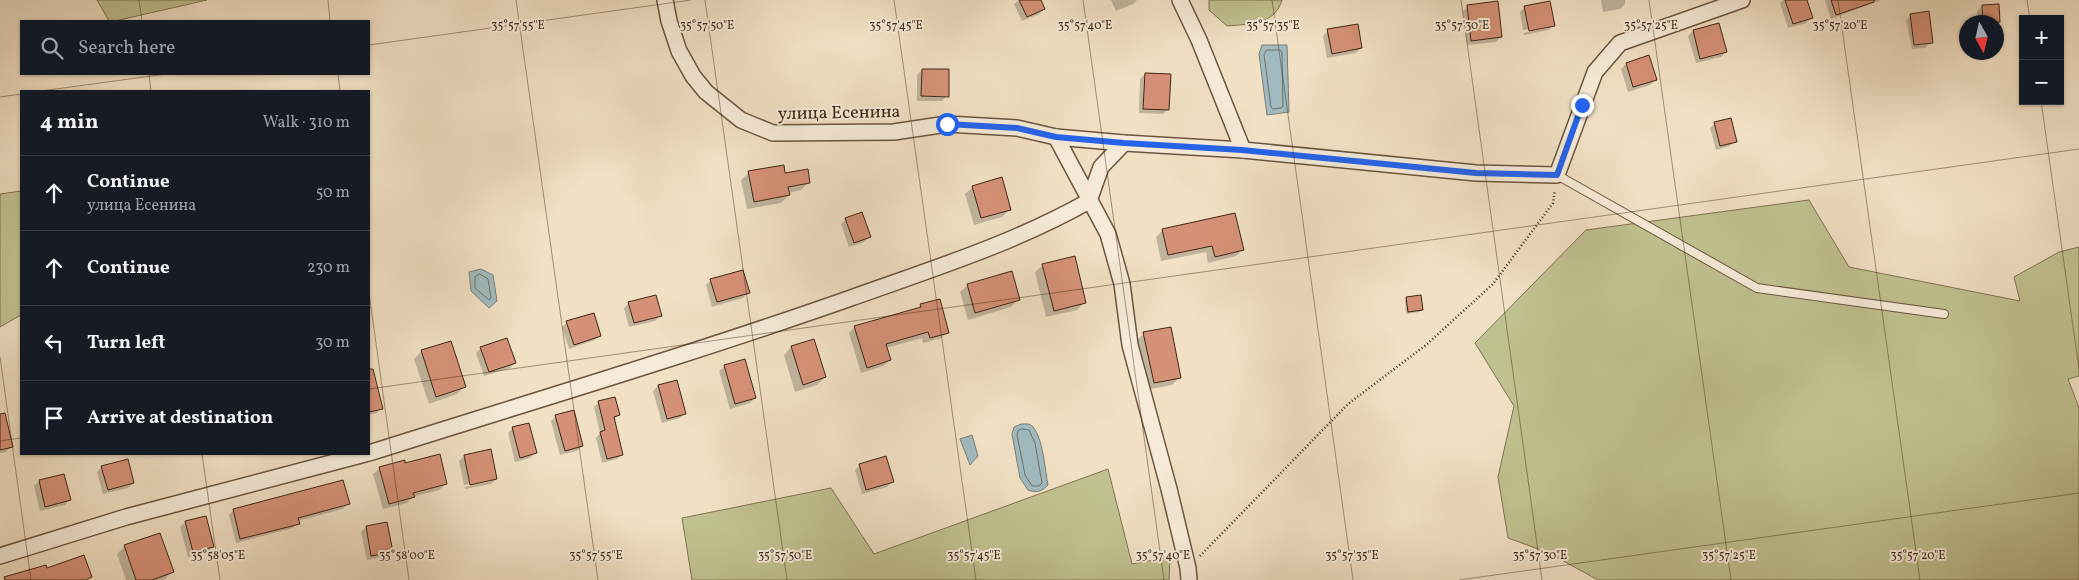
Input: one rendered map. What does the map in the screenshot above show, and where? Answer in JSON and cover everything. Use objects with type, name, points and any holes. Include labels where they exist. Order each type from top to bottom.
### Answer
[{"type":"street","name":"улица Есенина","points":[[665,0],[669,21],[679,51],[693,76],[706,92],[741,120],[773,133],[894,132],[947,124],[1017,128],[1056,137],[1242,150],[1476,173],[1557,175]]},
{"type":"street","points":[[1180,0],[1199,40],[1242,150]]},
{"type":"street","points":[[1557,175],[1595,72],[1620,43],[1742,0]]},
{"type":"street","points":[[1056,137],[1108,234],[1122,284],[1130,345],[1169,489],[1188,574]]},
{"type":"street","points":[[370,452],[752,333],[943,266],[1056,220],[1089,201],[1101,167],[1124,143]]},
{"type":"street","points":[[0,556],[126,517],[361,455]]},
{"type":"lane","points":[[1557,175],[1757,288],[1944,314]]},
{"type":"path","points":[[1188,574],[1348,404],[1426,345],[1493,284],[1553,203],[1557,175]]},
{"type":"green space","points":[[97,0],[207,0],[119,20],[108,20]]},
{"type":"green space","points":[[1209,0],[1282,0],[1279,8],[1267,19],[1260,22],[1227,26],[1209,10]]},
{"type":"green space","points":[[20,191],[20,316],[0,327],[0,194]]},
{"type":"green space","points":[[1809,200],[1849,267],[2020,301],[2014,277],[2059,252],[2079,247],[2079,376],[2068,379],[2079,408],[2079,580],[1598,580],[1549,553],[1508,538],[1498,477],[1514,406],[1475,343],[1586,230]]},
{"type":"green space","points":[[1108,469],[1132,564],[1170,557],[1169,580],[692,580],[682,518],[831,488],[874,554]]},
{"type":"water","points":[[1262,45],[1287,45],[1289,112],[1267,115],[1259,54]]},
{"type":"water","points":[[481,269],[493,275],[497,301],[489,308],[471,291],[469,272]]},
{"type":"water","points":[[1021,424],[1029,424],[1033,427],[1041,446],[1048,485],[1039,491],[1028,490],[1020,478],[1012,434],[1014,427]]},
{"type":"water","points":[[972,435],[978,456],[970,465],[960,439]]},
{"type":"building","points":[[1019,0],[1041,0],[1045,9],[1027,17]]},
{"type":"building","points":[[1785,0],[1807,0],[1813,18],[1793,24]]},
{"type":"building","points":[[1831,0],[1874,0],[1874,2],[1836,15]]},
{"type":"building","points":[[1498,1],[1502,37],[1471,41],[1467,5]]},
{"type":"building","points":[[1550,1],[1555,26],[1529,31],[1524,6]]},
{"type":"building","points":[[1999,4],[2000,15],[1983,15],[1982,5]]},
{"type":"building","points":[[1929,11],[1933,43],[1914,45],[1910,14]]},
{"type":"building","points":[[1719,23],[1727,52],[1700,59],[1693,30]]},
{"type":"building","points":[[1358,24],[1362,48],[1332,54],[1327,29]]},
{"type":"building","points":[[1649,55],[1657,80],[1633,87],[1626,63]]},
{"type":"building","points":[[922,69],[949,69],[949,97],[921,96]]},
{"type":"building","points":[[1145,73],[1171,74],[1169,110],[1143,109]]},
{"type":"building","points":[[1731,118],[1737,142],[1720,146],[1714,122]]},
{"type":"building","points":[[784,165],[785,173],[808,169],[810,183],[788,187],[790,195],[754,202],[748,171]]},
{"type":"building","points":[[1002,177],[1011,210],[981,218],[972,186]]},
{"type":"building","points":[[862,212],[871,237],[854,243],[845,218]]},
{"type":"building","points":[[1235,213],[1244,250],[1215,257],[1212,246],[1168,255],[1162,229]]},
{"type":"building","points":[[1075,256],[1086,303],[1054,311],[1042,264]]},
{"type":"building","points":[[743,270],[750,293],[717,302],[710,279]]},
{"type":"building","points":[[1012,271],[1020,300],[975,313],[967,284]]},
{"type":"building","points":[[656,295],[662,316],[634,323],[628,302]]},
{"type":"building","points":[[1421,295],[1423,310],[1408,312],[1406,297]]},
{"type":"building","points":[[940,299],[949,333],[930,338],[928,332],[886,344],[891,360],[867,368],[854,326],[921,307],[920,304]]},
{"type":"building","points":[[594,313],[601,336],[574,345],[566,321]]},
{"type":"building","points":[[1171,327],[1181,378],[1154,383],[1143,332]]},
{"type":"building","points":[[507,338],[516,363],[489,372],[480,347]]},
{"type":"building","points":[[814,339],[826,377],[803,385],[791,346]]},
{"type":"building","points":[[451,341],[466,387],[436,397],[421,350]]},
{"type":"building","points":[[745,359],[756,398],[735,404],[724,365]]},
{"type":"building","points":[[370,369],[373,369],[383,409],[370,412]]},
{"type":"building","points":[[677,380],[686,414],[667,419],[658,385]]},
{"type":"building","points":[[615,397],[620,415],[614,417],[623,455],[607,459],[600,432],[605,430],[598,401]]},
{"type":"building","points":[[574,410],[583,446],[565,451],[555,415]]},
{"type":"building","points":[[5,413],[13,447],[0,450],[0,414]]},
{"type":"building","points":[[529,423],[537,453],[520,458],[512,427]]},
{"type":"building","points":[[491,449],[497,479],[470,485],[464,455]]},
{"type":"building","points":[[440,454],[447,484],[413,493],[415,497],[389,504],[379,467],[405,460],[405,463]]},
{"type":"building","points":[[886,456],[894,482],[866,490],[859,464]]},
{"type":"building","points":[[128,459],[134,483],[108,490],[101,466]]},
{"type":"building","points":[[64,474],[71,500],[45,507],[39,480]]},
{"type":"building","points":[[343,480],[350,504],[298,518],[300,524],[240,539],[233,509]]},
{"type":"building","points":[[206,516],[214,547],[193,552],[185,521]]},
{"type":"building","points":[[387,522],[393,552],[371,556],[366,526]]},
{"type":"building","points":[[160,533],[174,572],[152,580],[136,580],[124,545]]},
{"type":"building","points":[[84,555],[92,577],[86,580],[5,580],[4,577],[46,565],[47,568]]},
{"type":"route","points":[[947,124],[1017,128],[1056,137],[1242,150],[1476,173],[1557,175],[1582,105]]}]
